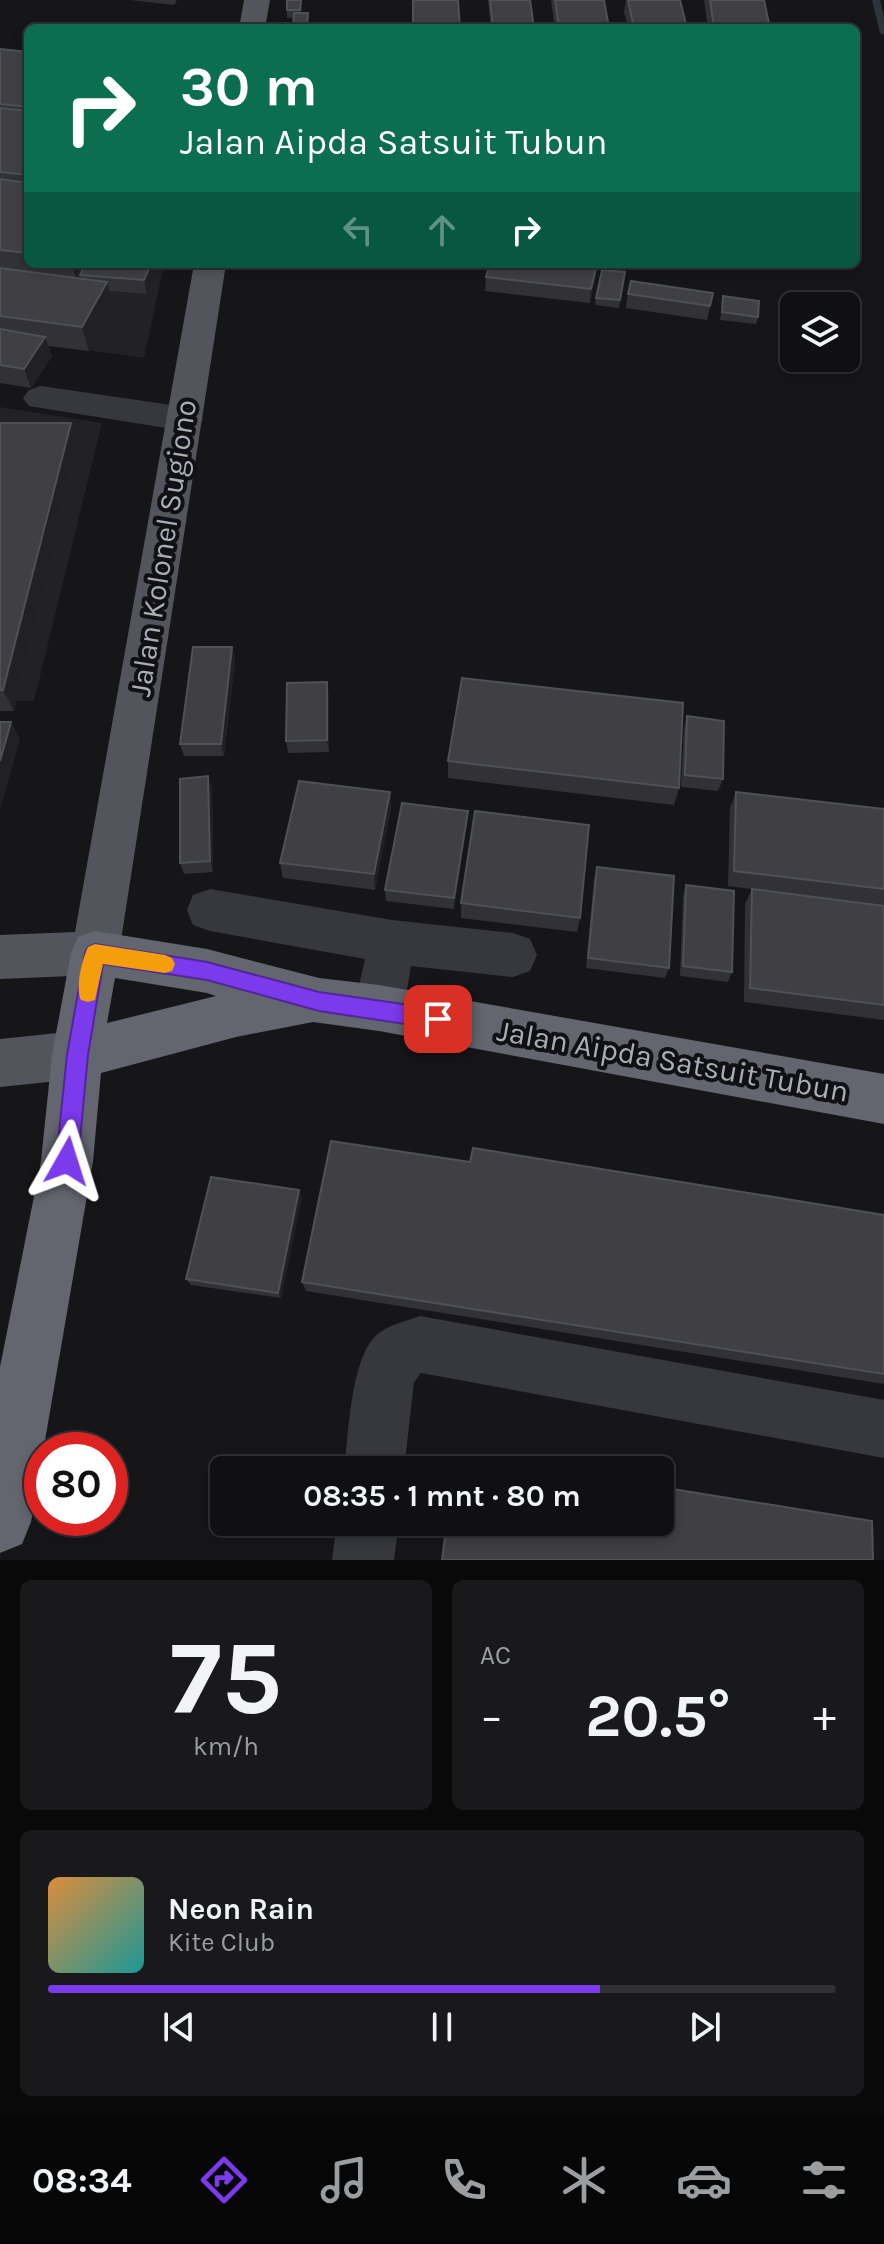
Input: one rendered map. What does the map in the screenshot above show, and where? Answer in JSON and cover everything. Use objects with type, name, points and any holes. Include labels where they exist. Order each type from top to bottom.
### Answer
[{"type":"highway","name":"Jalan Aipda Satsuit Tubun","points":[[95,953],[207,971],[319,1001],[379,1008],[884,1099]]},
{"type":"highway","points":[[0,1522],[67,1161],[77,1055],[95,953]]},
{"type":"highway","name":"Jalan Aipda Satsuit Tubun","points":[[77,1055],[236,1014],[319,1001]]},
{"type":"main road","points":[[253,24],[257,0]]},
{"type":"main road","name":"Jalan Kolonel Sugiono","points":[[95,953],[209,268]]},
{"type":"main road","points":[[0,957],[95,953]]},
{"type":"main road","points":[[0,1063],[77,1055]]},
{"type":"lane","points":[[41,398],[185,419]]},
{"type":"lane","points":[[210,910],[392,942],[513,955]]},
{"type":"lane","points":[[379,1008],[392,942]]},
{"type":"lane","points":[[376,1456],[386,1374],[399,1353],[420,1344],[884,1429]]},
{"type":"lane","points":[[363,1560],[366,1536]]},
{"type":"shaded area","points":[[26,268],[163,268],[144,358],[0,338]]},
{"type":"shaded area","points":[[0,407],[102,423],[34,701],[0,701]]},
{"type":"building","points":[[287,0],[301,0],[300,10],[287,10]]},
{"type":"building","points":[[413,0],[458,0],[460,24],[413,24]]},
{"type":"building","points":[[490,0],[530,0],[533,24],[493,24]]},
{"type":"building","points":[[555,0],[604,0],[608,24],[558,24]]},
{"type":"building","points":[[628,0],[680,0],[686,24],[633,24]]},
{"type":"building","points":[[710,0],[764,0],[769,24],[713,24]]},
{"type":"building","points":[[294,13],[308,13],[307,24],[293,24]]},
{"type":"building","points":[[0,49],[24,52],[24,107],[0,104]]},
{"type":"building","points":[[0,108],[24,111],[24,175],[0,172]]},
{"type":"building","points":[[0,179],[24,182],[24,253],[0,250]]},
{"type":"building","points":[[0,268],[107,282],[82,327],[0,316]]},
{"type":"building","points":[[83,268],[149,268],[144,280],[80,275]]},
{"type":"building","points":[[489,268],[596,268],[591,289],[486,277]]},
{"type":"building","points":[[602,270],[625,272],[620,300],[596,298]]},
{"type":"building","points":[[631,281],[713,293],[710,306],[628,294]]},
{"type":"building","points":[[723,296],[759,301],[758,317],[722,312]]},
{"type":"building","points":[[0,329],[45,337],[24,369],[0,365]]},
{"type":"building","points":[[0,423],[71,423],[3,690],[0,690]]},
{"type":"building","points":[[193,647],[232,647],[221,744],[180,744]]},
{"type":"building","points":[[462,678],[683,703],[679,788],[448,761]]},
{"type":"building","points":[[327,682],[327,740],[286,741],[287,683]]},
{"type":"building","points":[[687,716],[724,721],[723,779],[685,775]]},
{"type":"building","points":[[0,722],[11,722],[0,761]]},
{"type":"building","points":[[208,776],[210,861],[180,863],[180,779]]},
{"type":"building","points":[[299,781],[390,792],[374,874],[280,863]]},
{"type":"building","points":[[736,792],[884,809],[884,889],[734,871]]},
{"type":"building","points":[[402,803],[468,811],[454,898],[385,890]]},
{"type":"building","points":[[475,811],[589,825],[580,918],[461,903]]},
{"type":"building","points":[[597,867],[674,876],[669,968],[588,958]]},
{"type":"building","points":[[686,885],[734,891],[732,972],[683,966]]},
{"type":"building","points":[[752,889],[884,906],[884,1005],[750,988]]},
{"type":"building","points":[[331,1141],[470,1162],[473,1148],[884,1215],[884,1374],[302,1282]]},
{"type":"building","points":[[211,1177],[299,1190],[278,1293],[186,1279]]},
{"type":"building","points":[[674,1489],[872,1521],[873,1560],[442,1560],[445,1536],[674,1536]]},
{"type":"waterway","points":[[876,0],[884,33]]},
{"type":"slow traffic","points":[[88,993],[95,953],[165,964]]},
{"type":"route","points":[[67,1161],[77,1055],[95,953],[207,971],[319,1001],[438,1019]]}]
